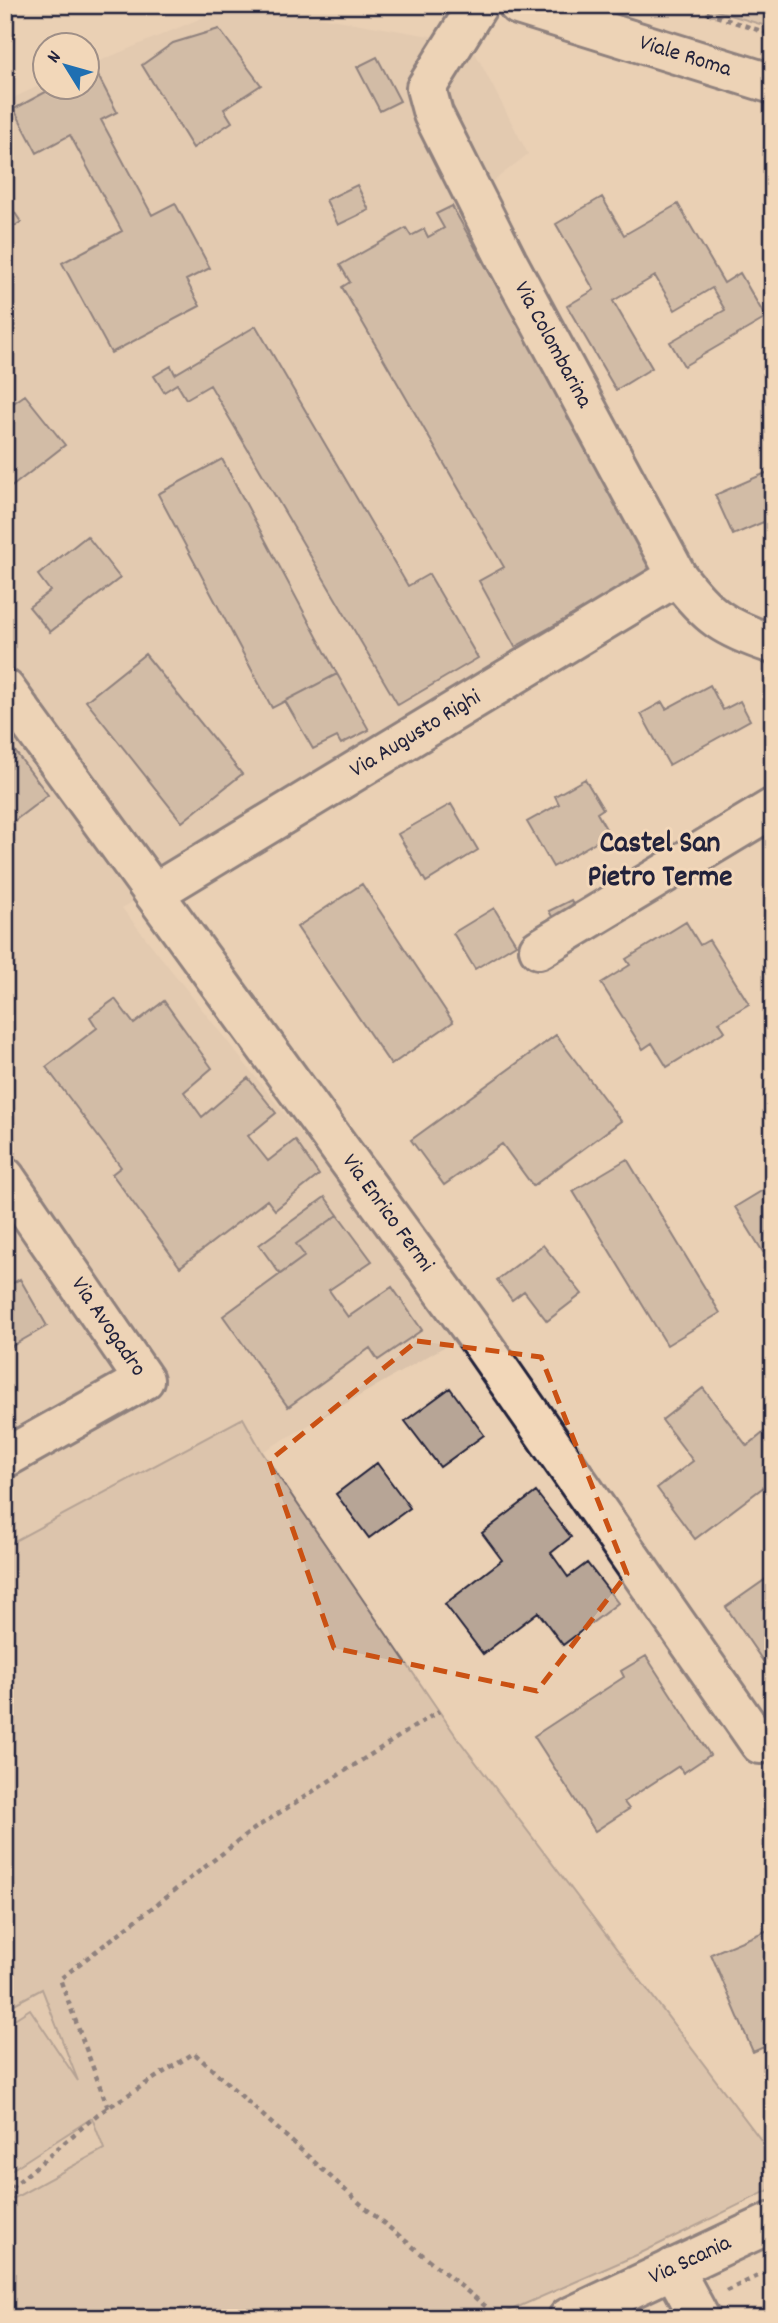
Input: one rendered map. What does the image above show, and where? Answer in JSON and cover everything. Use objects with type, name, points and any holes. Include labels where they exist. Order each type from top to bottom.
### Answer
[{"type":"street","name":"Via Colombarina","points":[[478,5],[426,88],[433,114],[507,261],[677,576],[703,611],[736,632],[773,644]]},
{"type":"street","name":"Viale Roma","points":[[519,5],[773,83]]},
{"type":"street","name":"Via Augusto Righi","points":[[154,894],[677,576]]},
{"type":"street","name":"Via Enrico Fermi","points":[[5,689],[767,1740]]},
{"type":"street","points":[[539,949],[773,808]]},
{"type":"street","name":"Via Avogadro","points":[[5,1177],[144,1380],[5,1458]]},
{"type":"street","name":"Via Scania","points":[[568,2318],[773,2222]]},
{"type":"street","points":[[673,2268],[699,2318]]},
{"type":"path","points":[[702,5],[704,12],[773,35]]},
{"type":"path","points":[[108,2108],[60,1979],[254,1829],[439,1712]]},
{"type":"path","points":[[5,2218],[8,2190],[108,2108],[194,2053],[364,2207],[500,2318]]},
{"type":"highlighted area","points":[[417,1341],[541,1357],[627,1574],[537,1691],[334,1648],[269,1461]]},
{"type":"shaded area","points":[[698,5],[773,5],[773,28]]},
{"type":"shaded area","points":[[223,9],[325,18],[470,43],[528,154],[453,213],[671,590],[122,908],[340,1184],[468,1333],[262,1452],[243,1418],[5,1546],[5,102],[32,89],[32,102],[102,102],[102,60]]},
{"type":"shaded area","points":[[243,1418],[262,1452],[456,1736],[773,2156],[773,2188],[639,2254],[493,2318],[5,2318],[5,2203],[104,2149],[92,2118],[5,2174],[5,2025],[30,2009],[78,2081],[42,1989],[5,2009],[5,1546]]},
{"type":"shaded area","points":[[42,1989],[105,2150],[5,2203],[5,2009]]},
{"type":"building","points":[[219,29],[261,85],[224,109],[232,122],[193,148],[142,65],[173,43]]},
{"type":"building","points":[[377,57],[400,101],[380,111],[357,67]]},
{"type":"building","points":[[102,83],[117,112],[101,120],[152,215],[175,203],[210,268],[186,280],[200,306],[111,353],[62,263],[122,231],[70,135],[37,153],[14,109],[32,99],[32,102],[102,102]]},
{"type":"building","points":[[357,185],[369,210],[338,225],[326,200]]},
{"type":"building","points":[[602,197],[624,235],[678,204],[724,283],[740,273],[766,318],[684,366],[670,342],[725,310],[712,288],[675,310],[655,276],[613,301],[652,368],[616,390],[567,306],[594,290],[556,224]]},
{"type":"building","points":[[5,198],[21,222],[5,232]]},
{"type":"building","points":[[452,206],[655,569],[515,647],[479,581],[504,567],[342,287],[350,282],[340,265],[406,228],[411,236],[424,229],[428,237],[444,228],[436,214]]},
{"type":"building","points":[[256,326],[408,586],[429,574],[478,658],[398,705],[210,385],[186,399],[177,384],[164,392],[154,376],[171,366],[175,374]]},
{"type":"building","points":[[25,395],[65,445],[5,492],[5,409]]},
{"type":"building","points":[[222,459],[337,674],[272,708],[158,494]]},
{"type":"building","points":[[773,470],[773,518],[733,535],[715,495]]},
{"type":"building","points":[[87,536],[120,578],[50,632],[29,607],[50,591],[38,575]]},
{"type":"building","points":[[145,654],[242,774],[182,822],[86,701]]},
{"type":"building","points":[[337,674],[369,730],[341,744],[337,737],[313,749],[285,701]]},
{"type":"building","points":[[710,685],[723,710],[740,701],[750,720],[669,765],[641,714],[662,702],[666,709]]},
{"type":"building","points":[[5,738],[48,795],[5,828]]},
{"type":"building","points":[[585,779],[603,809],[597,813],[609,834],[553,867],[527,822],[559,804],[555,796]]},
{"type":"building","points":[[451,804],[478,850],[426,882],[398,834]]},
{"type":"building","points":[[362,884],[453,1022],[391,1065],[297,927]]},
{"type":"building","points":[[571,900],[579,917],[558,928],[549,911]]},
{"type":"building","points":[[494,908],[516,944],[475,969],[453,933]]},
{"type":"building","points":[[686,922],[700,945],[709,940],[749,1004],[719,1022],[725,1031],[667,1067],[652,1043],[643,1049],[601,983],[630,965],[626,959]]},
{"type":"building","points":[[115,999],[134,1024],[164,1001],[212,1068],[184,1092],[202,1117],[248,1078],[276,1113],[248,1136],[268,1161],[295,1140],[319,1175],[275,1210],[267,1200],[180,1267],[112,1174],[121,1167],[46,1067],[97,1028],[90,1017]]},
{"type":"building","points":[[556,1035],[621,1121],[533,1186],[502,1144],[444,1185],[411,1140]]},
{"type":"building","points":[[627,1159],[720,1313],[667,1345],[573,1191]]},
{"type":"building","points":[[773,1184],[773,1247],[763,1252],[735,1207]]},
{"type":"building","points":[[325,1197],[338,1215],[296,1244],[305,1256],[280,1274],[259,1245]]},
{"type":"building","points":[[338,1215],[372,1261],[329,1290],[348,1317],[392,1287],[422,1330],[378,1360],[370,1348],[288,1407],[223,1316],[305,1256],[296,1244]]},
{"type":"building","points":[[543,1245],[582,1294],[547,1321],[524,1291],[512,1300],[497,1280]]},
{"type":"building","points":[[20,1279],[47,1326],[5,1350],[5,1288]]},
{"type":"building","points":[[450,1388],[484,1435],[440,1467],[405,1421]]},
{"type":"building","points":[[703,1388],[747,1446],[768,1429],[773,1435],[773,1480],[695,1539],[657,1488],[693,1461],[662,1420]]},
{"type":"building","points":[[377,1463],[410,1508],[369,1538],[336,1494]]},
{"type":"building","points":[[536,1492],[571,1537],[551,1553],[568,1577],[587,1563],[618,1603],[563,1645],[538,1612],[483,1654],[445,1604],[502,1560],[482,1533]]},
{"type":"building","points":[[773,1574],[773,1654],[763,1661],[726,1607]]},
{"type":"building","points":[[646,1656],[710,1755],[683,1773],[679,1766],[624,1802],[629,1809],[595,1831],[534,1736],[624,1677],[621,1671]]},
{"type":"building","points":[[773,1928],[773,2043],[753,2052],[711,1954]]},
{"type":"district","name":"Castel San Pietro Terme","points":[[660,862]]}]
